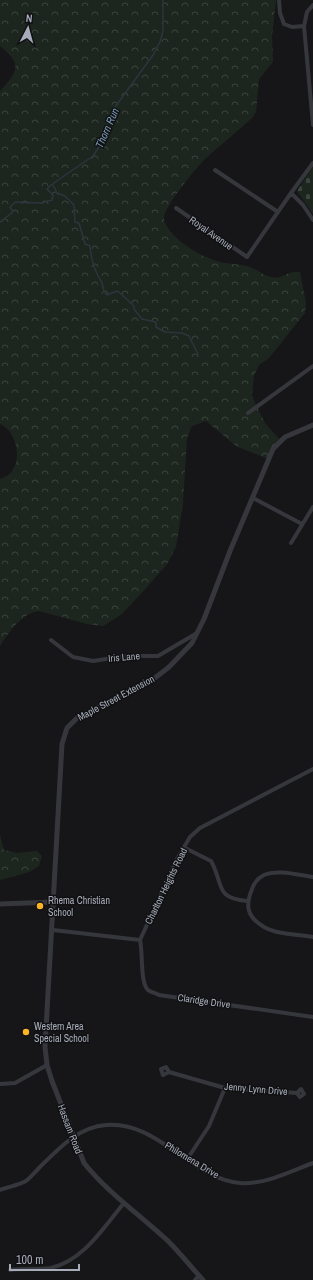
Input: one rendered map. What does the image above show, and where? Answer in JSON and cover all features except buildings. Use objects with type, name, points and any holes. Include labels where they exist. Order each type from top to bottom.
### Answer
[{"type":"street","points":[[279,0],[280,13],[284,24],[290,27],[304,26]]},
{"type":"street","points":[[313,5],[306,14],[304,26],[312,97],[313,125]]},
{"type":"street","points":[[215,170],[278,212],[313,163]]},
{"type":"street","points":[[291,193],[303,205],[313,220]]},
{"type":"street","name":"Royal Avenue","points":[[176,208],[248,257],[278,212]]},
{"type":"street","points":[[248,413],[313,366]]},
{"type":"street","name":"Maple Street Extension","points":[[53,930],[61,756],[66,732],[78,717],[129,693],[158,676],[188,649],[198,633],[268,459],[276,445],[291,434],[313,426]]},
{"type":"street","points":[[253,498],[302,524]]},
{"type":"street","points":[[291,543],[313,507]]},
{"type":"street","name":"Iris Lane","points":[[51,640],[73,658],[93,661],[126,656],[158,656],[198,633]]},
{"type":"street","name":"Charlton Heights Road","points":[[140,940],[177,859],[185,848],[190,837],[200,828],[313,769]]},
{"type":"street","points":[[185,848],[211,861],[225,896],[233,900],[247,901]]},
{"type":"street","points":[[313,877],[275,873],[263,876],[254,883],[247,901],[250,915],[265,928],[313,937]]},
{"type":"street","points":[[0,904],[54,902]]},
{"type":"street","points":[[53,930],[140,940]]},
{"type":"street","name":"Hassam Road","points":[[53,930],[45,1047],[47,1065],[84,1163],[92,1174],[167,1241],[201,1278]]},
{"type":"street","name":"Claridge Drive","points":[[140,940],[143,950],[143,982],[148,990],[159,995],[313,1017]]},
{"type":"street","points":[[0,1084],[15,1083],[47,1065]]},
{"type":"street","name":"Jenny Lynn Drive","points":[[169,1072],[225,1088],[296,1093]]},
{"type":"street","points":[[188,1158],[209,1126],[225,1088]]},
{"type":"street","name":"Philomena Drive","points":[[73,1136],[100,1126],[123,1125],[150,1135],[222,1179],[240,1182],[254,1182],[275,1177],[313,1163]]},
{"type":"street","points":[[0,1190],[25,1181],[73,1136]]},
{"type":"street","points":[[10,1270],[49,1268],[63,1264],[78,1256],[124,1204]]},
{"type":"street","points":[[195,1280],[201,1278]]},
{"type":"green space","points":[[0,0],[276,0],[272,36],[273,62],[259,79],[256,112],[252,118],[200,164],[168,207],[164,219],[167,226],[177,239],[192,250],[207,258],[218,262],[250,267],[275,278],[292,272],[300,272],[306,303],[305,313],[269,358],[259,365],[254,376],[252,395],[255,403],[265,423],[281,441],[268,459],[236,446],[206,421],[192,426],[187,438],[183,503],[176,547],[167,564],[147,587],[122,614],[103,626],[87,624],[39,611],[33,612],[16,624],[0,646],[0,479],[8,475],[13,469],[17,452],[12,435],[7,428],[0,424],[0,91],[14,73],[15,63],[0,46]]},
{"type":"green space","points":[[313,167],[313,214],[297,191]]},
{"type":"green space","points":[[0,835],[4,850],[17,853],[37,851],[42,856],[39,866],[29,872],[0,880]]},
{"type":"waterway","name":"Thorn Run","points":[[0,222],[13,212],[10,207],[15,202],[41,203],[52,200],[53,195],[47,189],[93,156],[101,144],[110,114],[153,55],[160,42],[163,31],[163,0]]},
{"type":"waterway","points":[[53,185],[57,193],[65,196],[74,205],[75,222],[79,223],[85,244],[90,246],[93,264],[105,293],[107,295],[117,291],[119,292],[134,306],[134,309],[142,319],[156,322],[156,327],[165,332],[182,333],[189,336],[198,354]]},
{"type":"place","name":"Rhema Christian School","points":[[40,906]]},
{"type":"place","name":"Western Area Special School","points":[[26,1032]]}]
